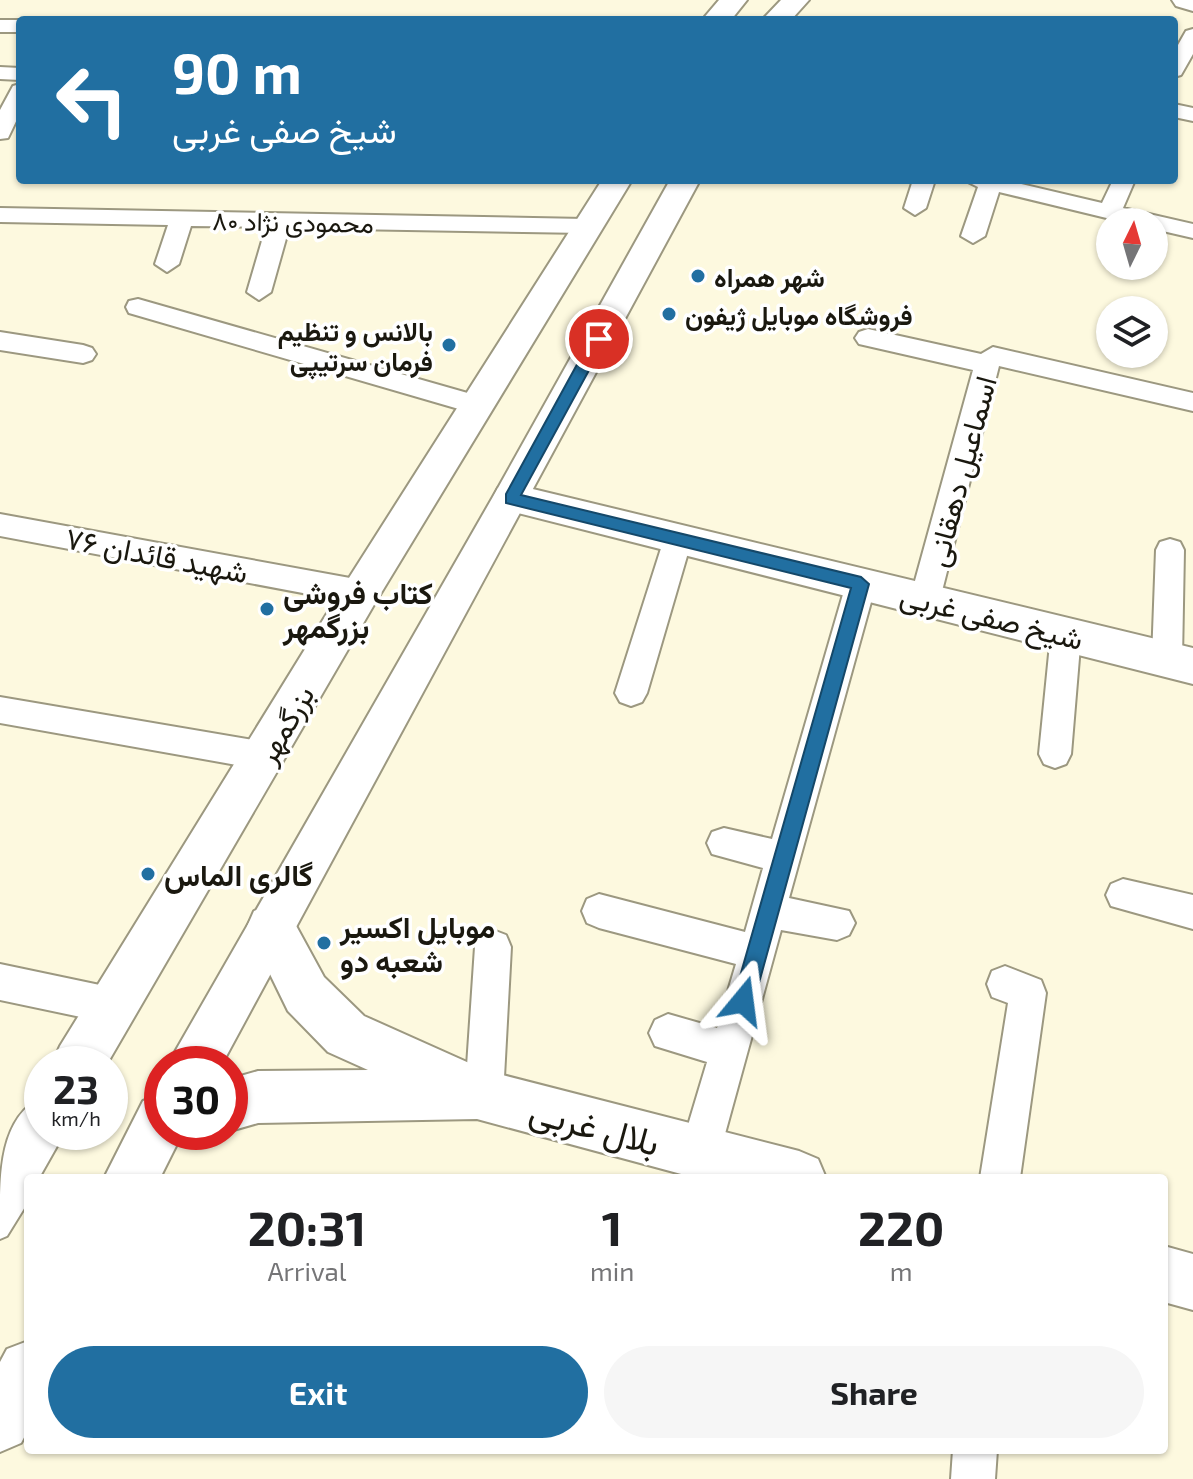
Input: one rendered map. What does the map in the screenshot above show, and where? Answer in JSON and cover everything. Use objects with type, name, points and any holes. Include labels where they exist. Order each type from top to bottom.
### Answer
[{"type":"main road","points":[[778,16],[796,0]]},
{"type":"main road","points":[[1185,0],[1193,3]]},
{"type":"main road","name":"بزرگمهر","points":[[89,1046],[276,759],[361,592],[585,226],[614,184]]},
{"type":"main road","points":[[204,1046],[512,498],[683,184]]},
{"type":"main road","name":"شیخ صفی غربی","points":[[512,498],[1180,662]]},
{"type":"main road","points":[[271,927],[306,994],[346,1034],[484,1096]]},
{"type":"main road","points":[[248,1100],[258,1097],[484,1096]]},
{"type":"main road","name":"بلال غربی","points":[[484,1096],[782,1174]]},
{"type":"main road","points":[[0,1192],[26,1150]]},
{"type":"main road","points":[[133,1174],[147,1150]]},
{"type":"main road","points":[[1168,1275],[1193,1282]]},
{"type":"main road","points":[[0,1422],[24,1377]]},
{"type":"street","points":[[1178,63],[1193,35]]},
{"type":"street","points":[[8,126],[16,102]]},
{"type":"street","points":[[915,208],[923,184]]},
{"type":"street","points":[[973,236],[982,184]]},
{"type":"street","points":[[990,184],[1096,209]]},
{"type":"street","points":[[1111,208],[1122,184]]},
{"type":"street","name":"محمودی نژاد ۸۰","points":[[0,215],[585,226]]},
{"type":"street","points":[[167,264],[182,219]]},
{"type":"street","points":[[259,292],[279,221]]},
{"type":"street","points":[[1168,225],[1193,231]]},
{"type":"street","points":[[138,307],[476,405]]},
{"type":"street","points":[[868,338],[987,364]]},
{"type":"street","points":[[0,341],[83,354]]},
{"type":"street","name":"اسماعیل دهقانی","points":[[925,599],[987,364],[993,356],[1193,402]]},
{"type":"street","name":"شهید قائدان ۷۶","points":[[0,525],[361,592]]},
{"type":"street","points":[[631,693],[678,539]]},
{"type":"street","points":[[1170,550],[1180,662]]},
{"type":"street","points":[[700,1152],[861,584]]},
{"type":"street","points":[[1055,754],[1066,634]]},
{"type":"street","points":[[0,710],[276,759]]},
{"type":"street","points":[[724,843],[784,857]]},
{"type":"street","points":[[1123,895],[1193,912]]},
{"type":"street","points":[[599,911],[757,952]]},
{"type":"street","points":[[768,911],[837,923]]},
{"type":"street","points":[[484,1096],[493,947]]},
{"type":"street","points":[[0,982],[114,1006]]},
{"type":"street","points":[[1001,1174],[1028,993],[1005,984]]},
{"type":"street","points":[[668,1033],[730,1050]]},
{"type":"street","points":[[973,1479],[975,1454]]},
{"type":"lane","points":[[276,759],[626,184]]},
{"type":"lane","points":[[33,1174],[48,1150]]},
{"type":"lane","points":[[0,1229],[24,1188]]},
{"type":"place","name":"شهر همراه","points":[[698,276]]},
{"type":"place","name":"فروشگاه موبایل ژیفون","points":[[669,314]]},
{"type":"place","name":"بالانس و تنظیم فرمان سرتیپی","points":[[449,345]]},
{"type":"place","name":"کتاب فروشی بزرگمهر","points":[[267,609]]},
{"type":"place","name":"گالری الماس","points":[[148,874]]},
{"type":"place","name":"موبایل اکسیر شعبه دو","points":[[324,943]]},
{"type":"route","points":[[599,339],[512,498],[861,584],[743,1001]]}]
